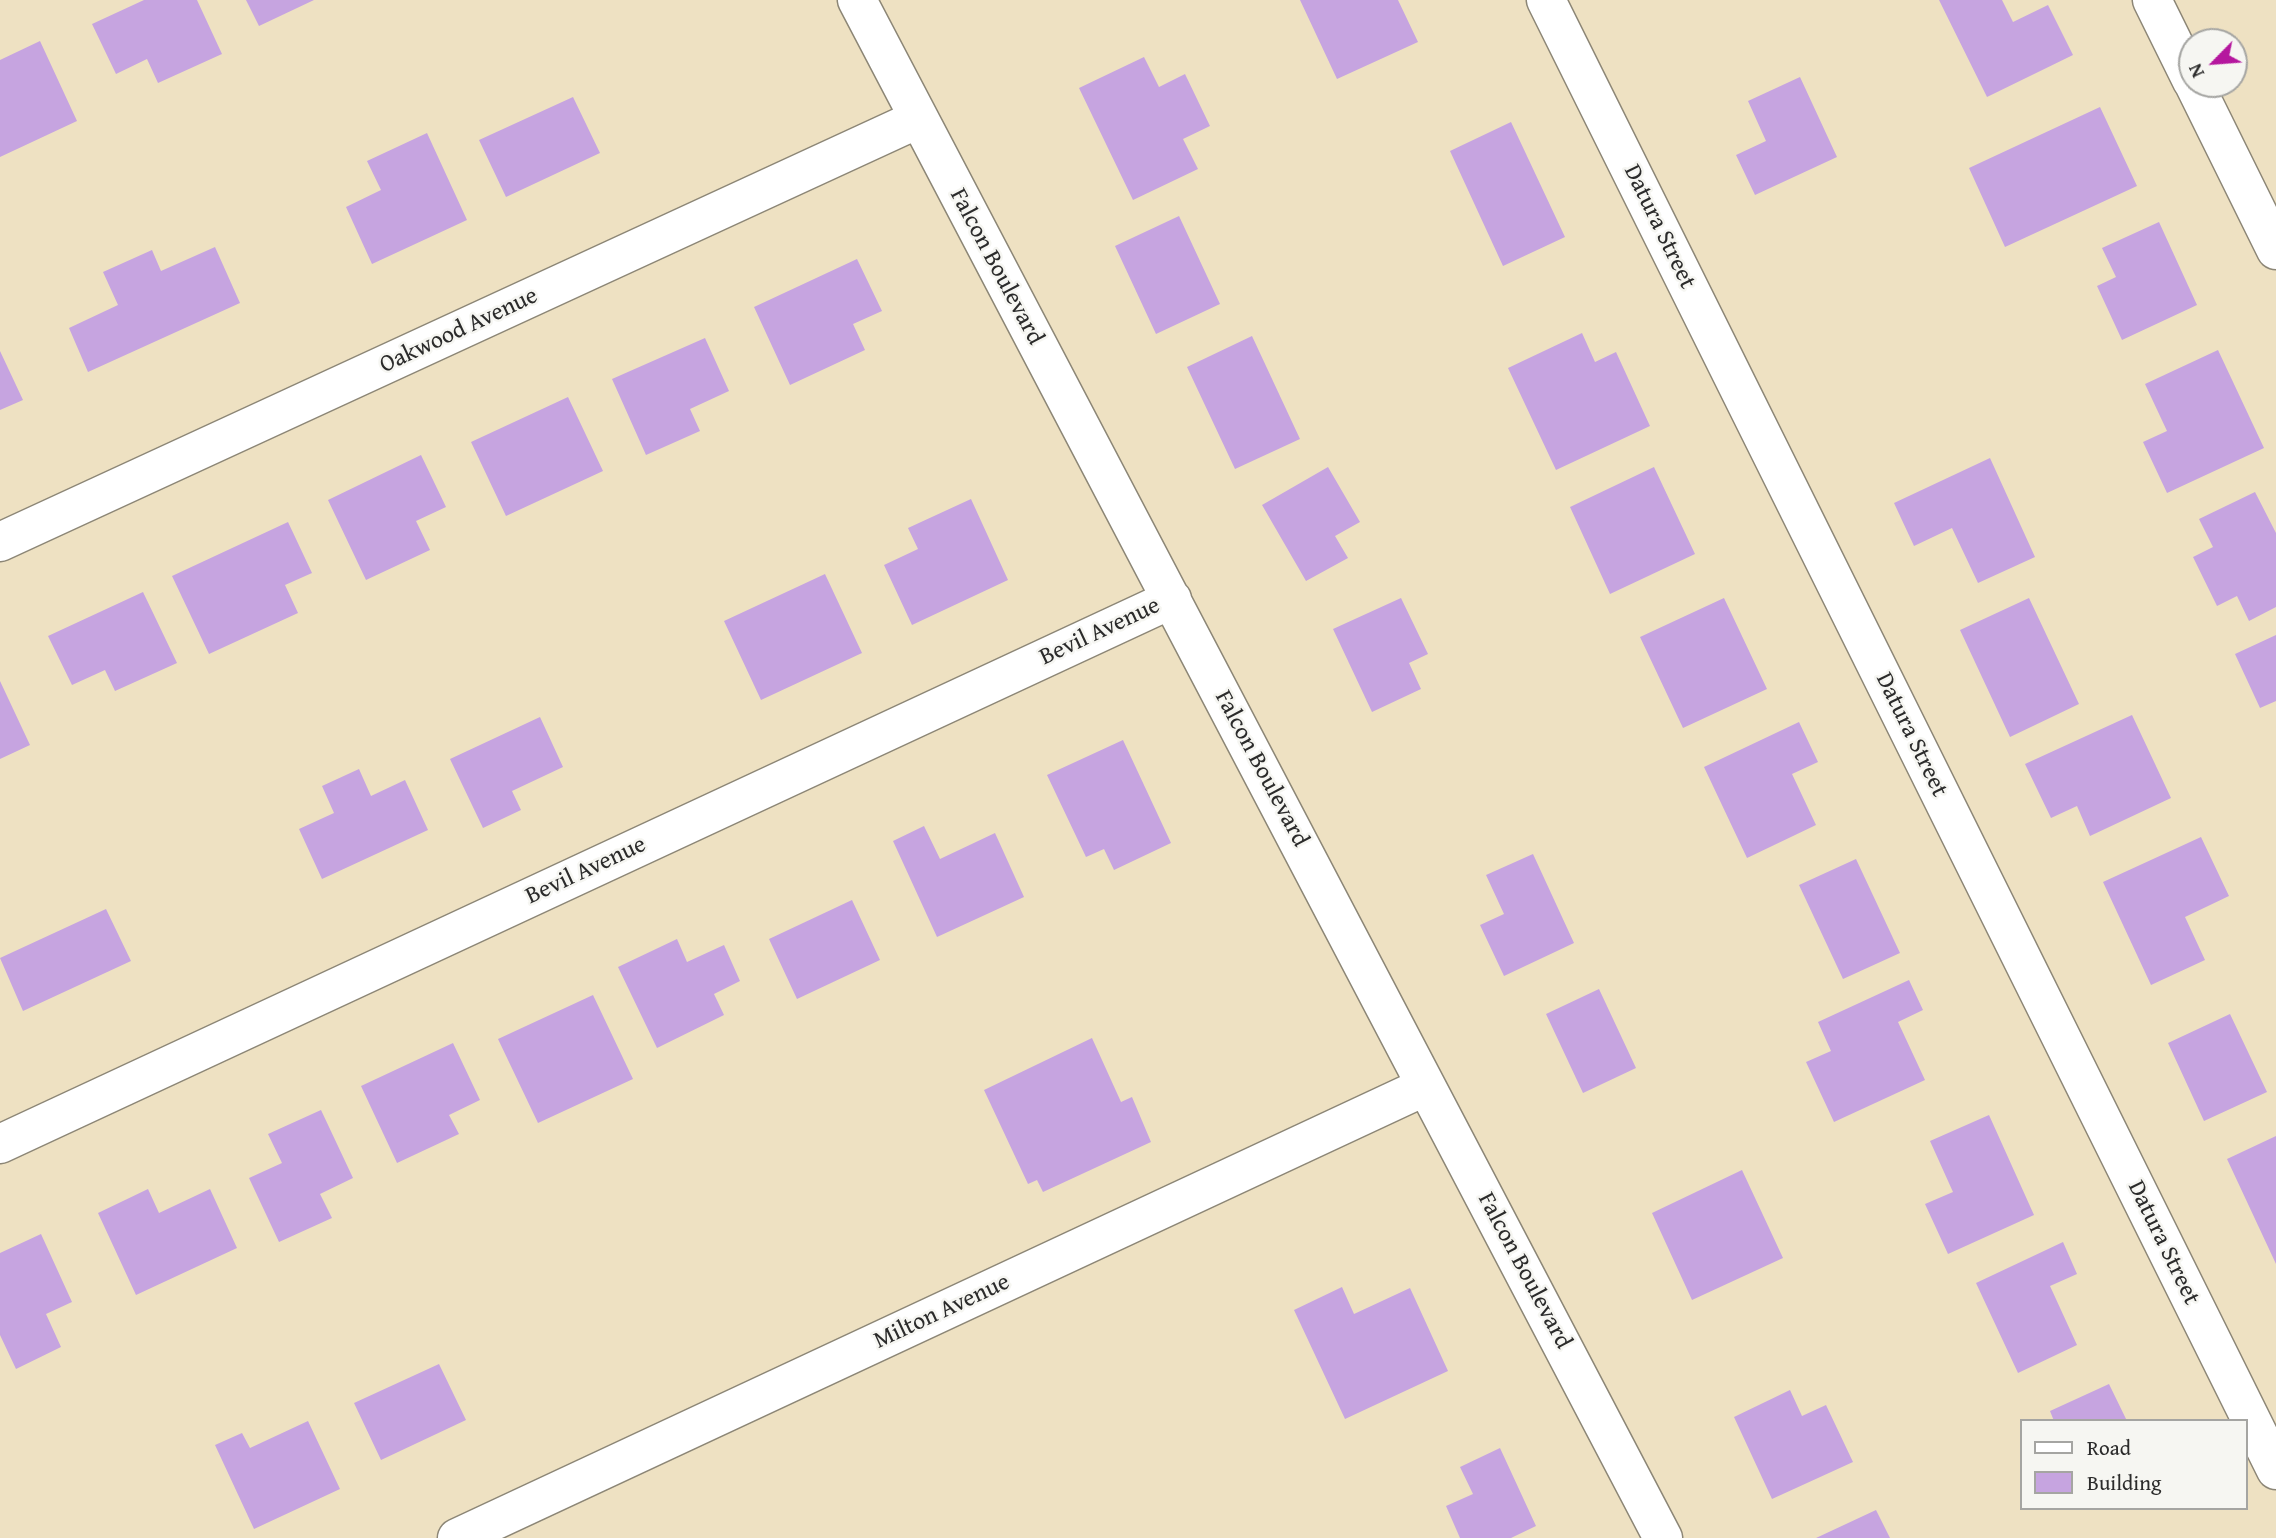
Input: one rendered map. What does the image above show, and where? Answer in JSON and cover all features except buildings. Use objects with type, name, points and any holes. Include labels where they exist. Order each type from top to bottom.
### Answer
[{"type":"street","name":"Falcon Boulevard","points":[[857,0],[1663,1538]]},
{"type":"street","name":"Datura Street","points":[[1546,0],[2276,1470]]},
{"type":"street","points":[[2152,0],[2178,52]]},
{"type":"street","points":[[2201,98],[2276,250]]},
{"type":"street","name":"Oakwood Avenue","points":[[0,542],[918,119]]},
{"type":"street","name":"Bevil Avenue","points":[[0,1144],[1172,598]]},
{"type":"street","name":"Milton Avenue","points":[[457,1538],[1426,1086]]}]
